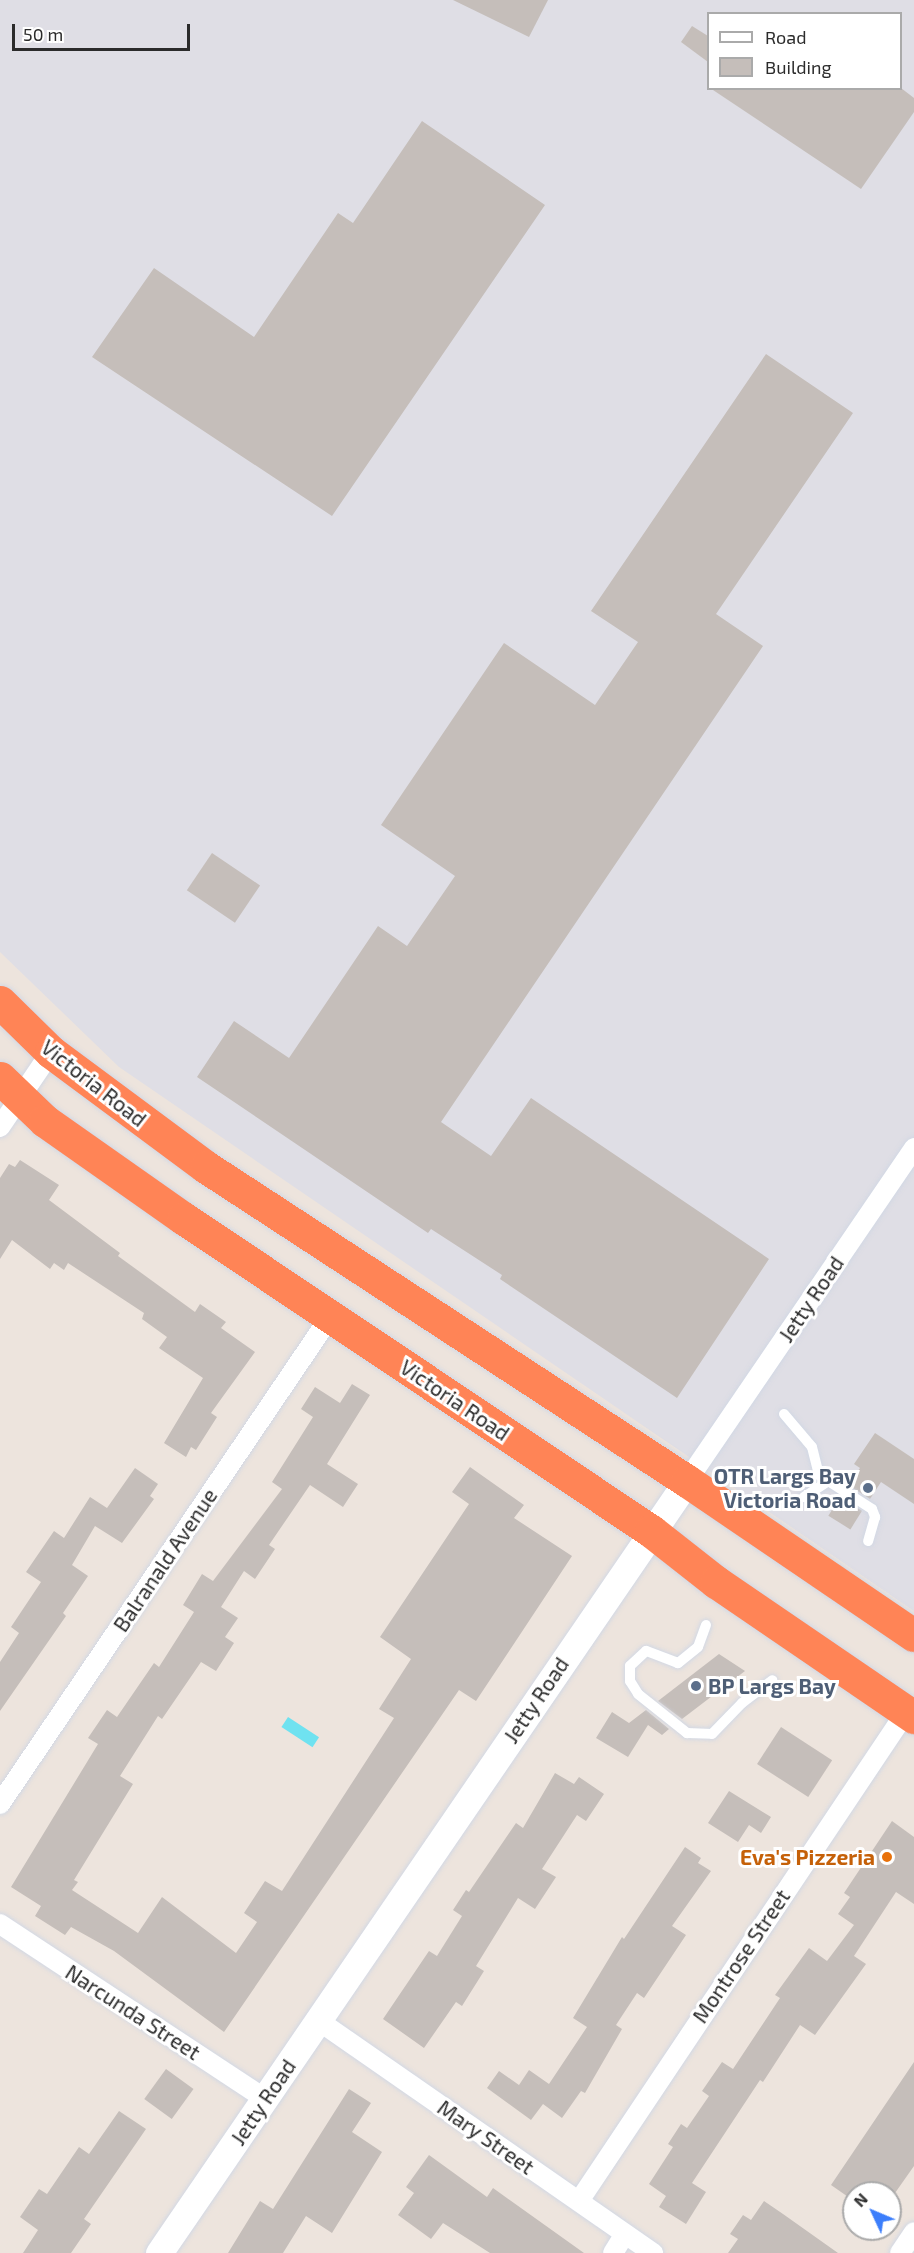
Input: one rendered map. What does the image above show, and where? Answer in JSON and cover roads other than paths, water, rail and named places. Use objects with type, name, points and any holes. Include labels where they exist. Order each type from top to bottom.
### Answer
[{"type":"highway","name":"Victoria Road","points":[[0,1002],[51,1052],[206,1167],[687,1481],[914,1635]]},
{"type":"highway","name":"Victoria Road","points":[[10,1088],[120,1174],[651,1531],[716,1582],[910,1715]]},
{"type":"street","points":[[0,1127],[10,1088],[51,1052]]},
{"type":"street","name":"Jetty Road","points":[[159,2253],[914,1148]]},
{"type":"street","name":"Balranald Avenue","points":[[0,1804],[330,1317]]},
{"type":"street","name":"Montrose Street","points":[[579,2201],[910,1715]]},
{"type":"street","name":"Narcunda Street","points":[[0,1924],[265,2099]]},
{"type":"street","name":"Mary Street","points":[[319,2021],[653,2253]]},
{"type":"street","points":[[900,2253],[914,2232]]},
{"type":"street","points":[[613,2253],[625,2235]]},
{"type":"lane","points":[[784,1414],[812,1447],[819,1474],[872,1509],[875,1517],[868,1541]]},
{"type":"lane","points":[[804,1497],[829,1481]]},
{"type":"lane","points":[[706,1625],[698,1647],[678,1662],[646,1651],[630,1666],[630,1681],[638,1694],[687,1733],[712,1734],[742,1703],[772,1680]]},
{"type":"water","points":[[288,1717],[319,1737],[312,1747],[281,1727]]},
{"type":"place","name":"OTR Largs Bay Victoria Road","points":[[868,1488]]},
{"type":"place","name":"BP Largs Bay","points":[[696,1686]]},
{"type":"place","name":"Eva's Pizzeria","points":[[887,1857]]}]
